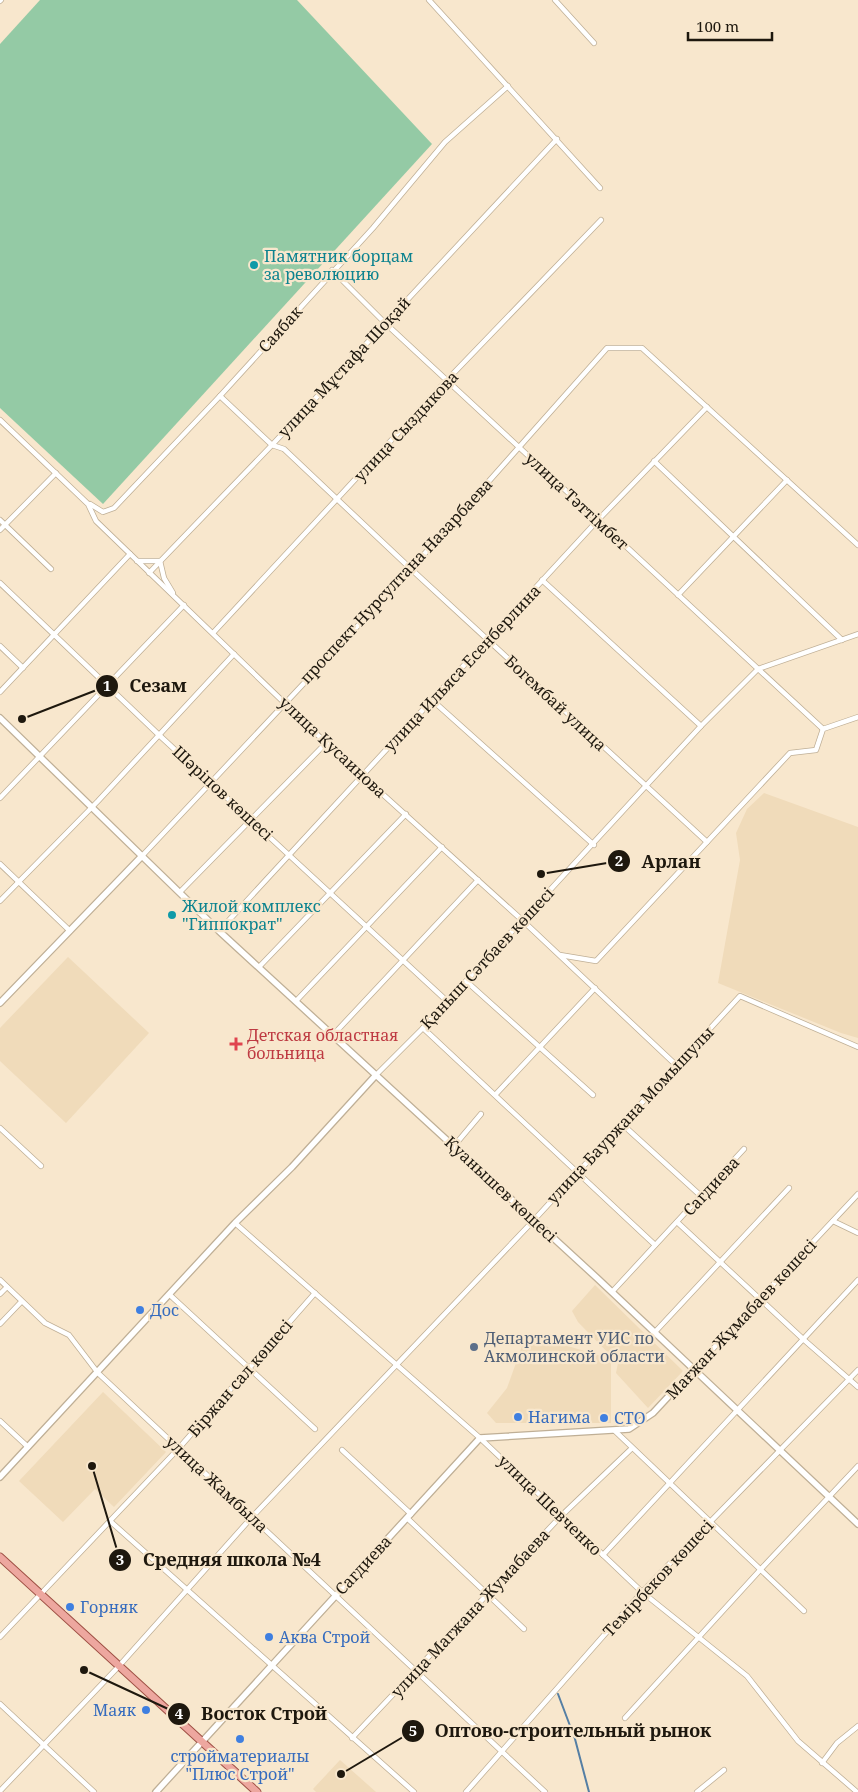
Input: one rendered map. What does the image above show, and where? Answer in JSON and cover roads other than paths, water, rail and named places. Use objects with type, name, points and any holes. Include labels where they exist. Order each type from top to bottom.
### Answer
[{"type":"main road","points":[[0,1557],[257,1792]]},
{"type":"street","points":[[555,0],[594,43]]},
{"type":"street","points":[[433,1],[600,188]]},
{"type":"street","name":"Саябак","points":[[88,504],[103,512],[114,508],[220,396],[332,270],[373,228],[444,142],[508,86]]},
{"type":"street","name":"улица Мұстафа Шоқай","points":[[149,573],[272,445],[557,139]]},
{"type":"street","name":"улица Сыздыкова","points":[[213,634],[447,380],[601,220]]},
{"type":"street","name":"улица Тәттімбет","points":[[332,270],[385,323],[823,729]]},
{"type":"street","name":"проспект Нурсултана Назарбаева","points":[[142,856],[210,781],[411,569],[607,348],[642,348],[706,407]]},
{"type":"street","name":"Богембай улица","points":[[220,396],[272,445],[284,449],[646,788],[707,842]]},
{"type":"street","points":[[706,407],[858,545]]},
{"type":"street","name":"улица Ильяса Есенберлина","points":[[219,931],[542,580],[706,407]]},
{"type":"street","name":"улица Кусаинова","points":[[0,420],[88,504],[96,521],[136,561],[326,743],[559,954],[676,1065]]},
{"type":"street","points":[[654,461],[842,640]]},
{"type":"street","points":[[0,530],[56,473]]},
{"type":"street","points":[[678,595],[787,480]]},
{"type":"street","points":[[0,520],[51,569]]},
{"type":"street","points":[[0,692],[130,554]]},
{"type":"street","points":[[136,561],[160,561],[164,578],[176,598]]},
{"type":"street","points":[[542,580],[701,726]]},
{"type":"street","name":"Шәріпов көшесі","points":[[0,583],[159,735],[448,1002]]},
{"type":"street","points":[[0,798],[184,605]]},
{"type":"street","name":"Қаныш Сәтбаев көшесі","points":[[0,1477],[171,1296],[236,1223],[292,1167],[376,1075],[448,1002],[522,920],[594,845],[701,726],[758,669],[858,634]]},
{"type":"street","points":[[0,646],[23,668]]},
{"type":"street","points":[[0,901],[234,654]]},
{"type":"street","points":[[432,700],[594,845]]},
{"type":"street","points":[[559,954],[596,961],[790,753],[816,750],[823,729],[858,717]]},
{"type":"street","name":"Қуанышев көшесі","points":[[0,718],[219,931],[612,1292],[858,1524]]},
{"type":"street","points":[[180,892],[326,743]]},
{"type":"street","points":[[259,967],[406,814]]},
{"type":"street","points":[[296,1000],[442,847]]},
{"type":"street","points":[[0,1002],[142,856]]},
{"type":"street","points":[[0,864],[70,931]]},
{"type":"street","points":[[333,1035],[478,880]]},
{"type":"street","points":[[466,981],[593,1095]]},
{"type":"street","points":[[496,1094],[595,988]]},
{"type":"street","name":"улица Бауржана Момышулы","points":[[0,1791],[119,1666],[252,1517],[534,1220],[740,996],[846,1044],[858,1047]]},
{"type":"street","points":[[423,1028],[496,1094],[655,1246]]},
{"type":"street","points":[[454,1146],[481,1114]]},
{"type":"street","points":[[622,1124],[701,1196]]},
{"type":"street","points":[[0,1128],[41,1166]]},
{"type":"street","name":"Сагдиева","points":[[612,1292],[744,1149]]},
{"type":"street","points":[[654,1332],[788,1188]]},
{"type":"street","name":"Мағжан Жұмабаев көшесі","points":[[614,1431],[629,1429],[646,1420],[858,1194]]},
{"type":"street","points":[[833,1221],[858,1233]]},
{"type":"street","points":[[677,1222],[803,1339],[858,1387]]},
{"type":"street","name":"улица Шевченко","points":[[236,1223],[480,1438],[642,1592],[747,1676],[785,1726],[822,1763],[857,1792]]},
{"type":"street","name":"улица Жамбыла","points":[[0,1280],[45,1323],[69,1335],[98,1373],[501,1752],[546,1792]]},
{"type":"street","points":[[603,1555],[858,1280]]},
{"type":"street","points":[[0,1294],[7,1287]]},
{"type":"street","name":"Біржан сал көшесі","points":[[0,1637],[179,1448],[314,1293]]},
{"type":"street","points":[[171,1296],[315,1429]]},
{"type":"street","points":[[0,1324],[21,1302]]},
{"type":"street","name":"Темірбеков көшесі","points":[[466,1792],[642,1592],[858,1370]]},
{"type":"street","points":[[0,1421],[28,1447]]},
{"type":"street","points":[[480,1438],[614,1431],[804,1611]]},
{"type":"street","name":"Сагдиева","points":[[156,1792],[480,1438]]},
{"type":"street","name":"улица Магжана Жумабаева","points":[[352,1738],[561,1516],[632,1448]]},
{"type":"street","points":[[342,1450],[524,1629]]},
{"type":"street","points":[[625,1718],[760,1569],[858,1466]]},
{"type":"street","points":[[110,1521],[414,1792]]},
{"type":"street","points":[[0,1704],[94,1792]]},
{"type":"street","points":[[822,1763],[837,1742],[858,1726]]},
{"type":"street","points":[[696,1792],[724,1770]]},
{"type":"waterway","points":[[558,1694],[575,1739],[589,1792]]},
{"type":"place","name":"Памятник борцам за революцию","points":[[254,265]]},
{"type":"place","name":"Сезам","points":[[22,719]]},
{"type":"place","name":"Арлан","points":[[541,874]]},
{"type":"place","name":"Жилой комплекс \"Гиппократ\"","points":[[172,915]]},
{"type":"place","name":"Детская областная больница","points":[[236,1044]]},
{"type":"place","name":"Дос","points":[[140,1310]]},
{"type":"place","name":"Департамент УИС по Акмолинской области","points":[[474,1347]]},
{"type":"place","name":"Нагима","points":[[518,1417]]},
{"type":"place","name":"СТО","points":[[604,1418]]},
{"type":"place","name":"Средняя школа №4","points":[[92,1466]]},
{"type":"place","name":"Горняк","points":[[70,1607]]},
{"type":"place","name":"Аква Строй","points":[[269,1637]]},
{"type":"place","name":"Восток Строй","points":[[84,1670]]},
{"type":"place","name":"Маяк","points":[[146,1710]]},
{"type":"place","name":"стройматериалы \"Плюс Строй\"","points":[[240,1739]]},
{"type":"place","name":"Оптово-строительный рынок","points":[[341,1774]]}]
